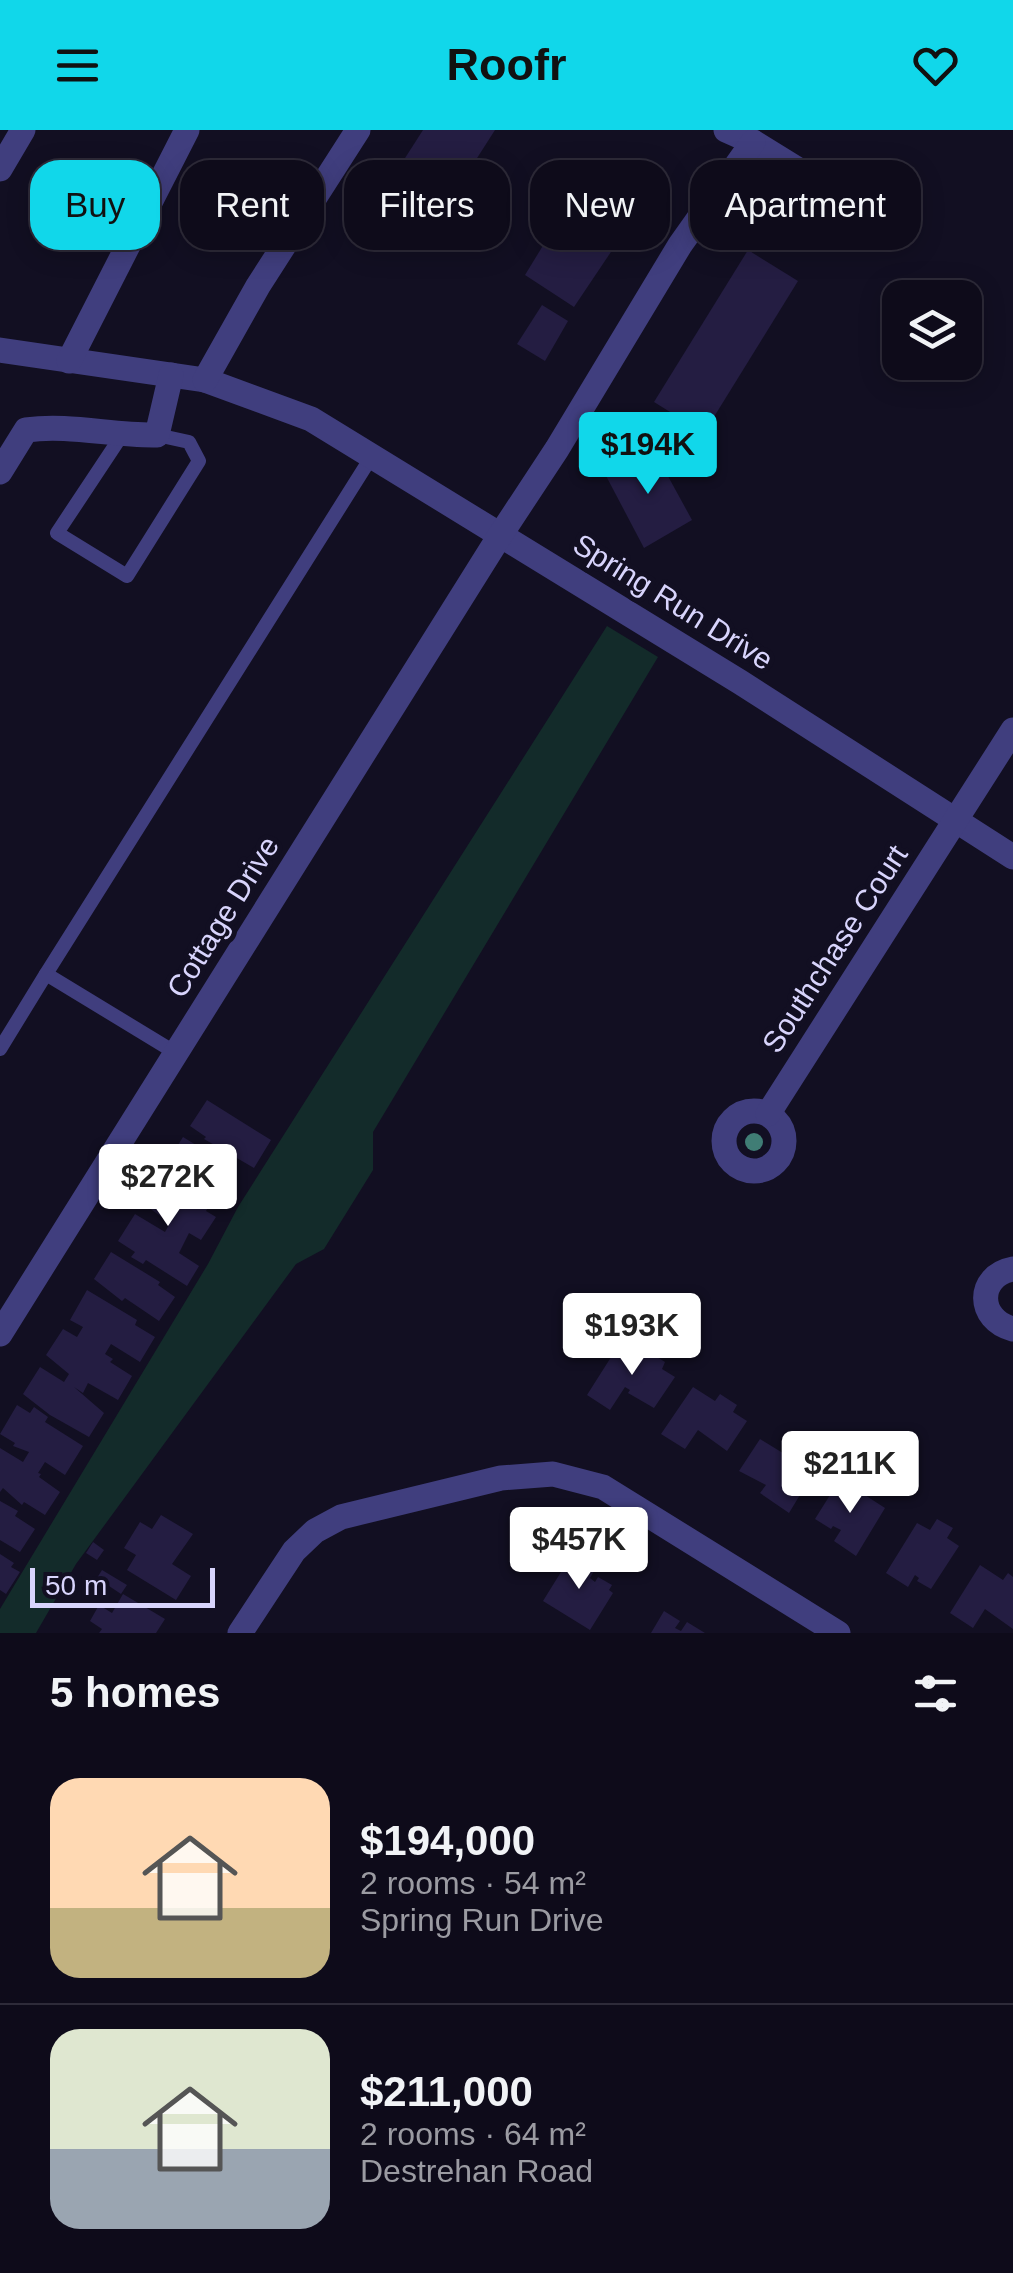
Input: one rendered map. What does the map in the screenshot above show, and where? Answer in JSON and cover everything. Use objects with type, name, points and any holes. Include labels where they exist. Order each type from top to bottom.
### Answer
[{"type":"street","points":[[0,169],[23,130]]},
{"type":"street","points":[[69,361],[187,130]]},
{"type":"street","points":[[204,380],[258,286],[358,130]]},
{"type":"street","points":[[726,130],[782,160]]},
{"type":"street","name":"Cottage Drive","points":[[0,1334],[557,448],[680,245],[753,142]]},
{"type":"street","name":"Spring Run Drive","points":[[0,350],[204,380],[311,419],[501,534],[1013,857]]},
{"type":"street","points":[[0,472],[26,430],[52,426],[157,436],[171,375]]},
{"type":"street","name":"Southchase Court","points":[[768,1114],[1013,730]]},
{"type":"street","points":[[1013,1269],[994,1277],[985,1294],[985,1304],[994,1321],[1013,1329]]},
{"type":"street","points":[[240,1633],[294,1551],[315,1531],[341,1517],[501,1478],[553,1474],[579,1478],[625,1499],[838,1633]]},
{"type":"lane","points":[[122,435],[57,534],[128,576],[199,461],[189,442],[157,436]]},
{"type":"lane","points":[[0,1050],[372,456]]},
{"type":"lane","points":[[46,974],[176,1053]]},
{"type":"green space","points":[[607,626],[658,657],[373,1132],[373,1170],[324,1249],[296,1264],[76,1564],[36,1633],[0,1633],[0,1609],[208,1264],[238,1207]]},
{"type":"building","points":[[423,130],[495,130],[476,160],[404,160]]},
{"type":"building","points":[[540,250],[612,250],[574,307],[525,275]]},
{"type":"building","points":[[748,250],[798,281],[704,433],[654,402]]},
{"type":"building","points":[[542,305],[568,321],[545,361],[517,344]]},
{"type":"building","points":[[652,447],[692,520],[644,548],[604,472]]},
{"type":"building","points":[[207,1100],[271,1140],[254,1168],[204,1139],[190,1126]]},
{"type":"building","points":[[183,1137],[232,1167],[226,1177],[233,1181],[221,1199],[180,1177],[166,1164]]},
{"type":"building","points":[[158,1174],[209,1206],[206,1211],[216,1217],[201,1240],[189,1233],[179,1253],[199,1266],[187,1286],[146,1260],[143,1264],[131,1257],[135,1252],[118,1241],[135,1214],[165,1232],[170,1223],[141,1202]]},
{"type":"building","points":[[111,1252],[160,1282],[158,1285],[175,1297],[159,1321],[125,1298],[122,1301],[94,1279]]},
{"type":"building","points":[[87,1290],[137,1320],[135,1325],[155,1337],[140,1362],[111,1344],[105,1354],[113,1359],[110,1362],[132,1376],[118,1400],[88,1383],[83,1393],[74,1387],[104,1413],[89,1437],[23,1394],[40,1367],[64,1382],[69,1374],[46,1355],[63,1329],[77,1337],[83,1327],[70,1320]]},
{"type":"building","points":[[620,1343],[633,1352],[644,1354],[646,1350],[665,1362],[662,1369],[675,1377],[654,1408],[628,1393],[630,1390],[625,1387],[610,1410],[587,1395]]},
{"type":"building","points":[[693,1387],[715,1401],[720,1394],[737,1405],[733,1412],[747,1421],[727,1451],[698,1430],[685,1449],[661,1434]]},
{"type":"building","points":[[17,1405],[30,1413],[34,1407],[48,1417],[45,1422],[83,1446],[65,1475],[45,1462],[38,1473],[60,1492],[45,1515],[24,1502],[22,1505],[3,1488],[0,1492],[0,1448],[23,1462],[29,1452],[13,1446],[15,1443],[0,1434]]},
{"type":"building","points":[[760,1439],[814,1472],[789,1513],[760,1493],[766,1485],[739,1471]]},
{"type":"building","points":[[840,1479],[885,1508],[856,1556],[834,1541],[841,1530],[815,1519]]},
{"type":"building","points":[[0,1501],[18,1511],[15,1516],[35,1529],[20,1552],[0,1540]]},
{"type":"building","points":[[161,1515],[193,1534],[172,1564],[191,1576],[176,1600],[127,1570],[136,1555],[124,1548],[140,1522],[152,1529]]},
{"type":"building","points":[[937,1519],[953,1528],[947,1538],[959,1546],[931,1589],[917,1581],[915,1575],[908,1587],[886,1573],[917,1523],[930,1530]]},
{"type":"building","points":[[93,1542],[104,1550],[97,1560],[86,1553]]},
{"type":"building","points":[[574,1551],[597,1566],[590,1578],[595,1582],[598,1577],[612,1585],[609,1590],[613,1593],[590,1630],[543,1601]]},
{"type":"building","points":[[0,1554],[20,1572],[6,1594],[0,1590]]},
{"type":"building","points":[[980,1565],[1003,1580],[1008,1573],[1013,1577],[1013,1629],[985,1609],[973,1628],[950,1613]]},
{"type":"building","points":[[102,1570],[127,1585],[121,1594],[97,1578]]},
{"type":"building","points":[[123,1594],[165,1619],[156,1633],[99,1633],[102,1629],[90,1621],[99,1605],[112,1613]]},
{"type":"building","points":[[664,1611],[680,1621],[675,1628],[681,1631],[687,1622],[705,1633],[651,1633]]}]
